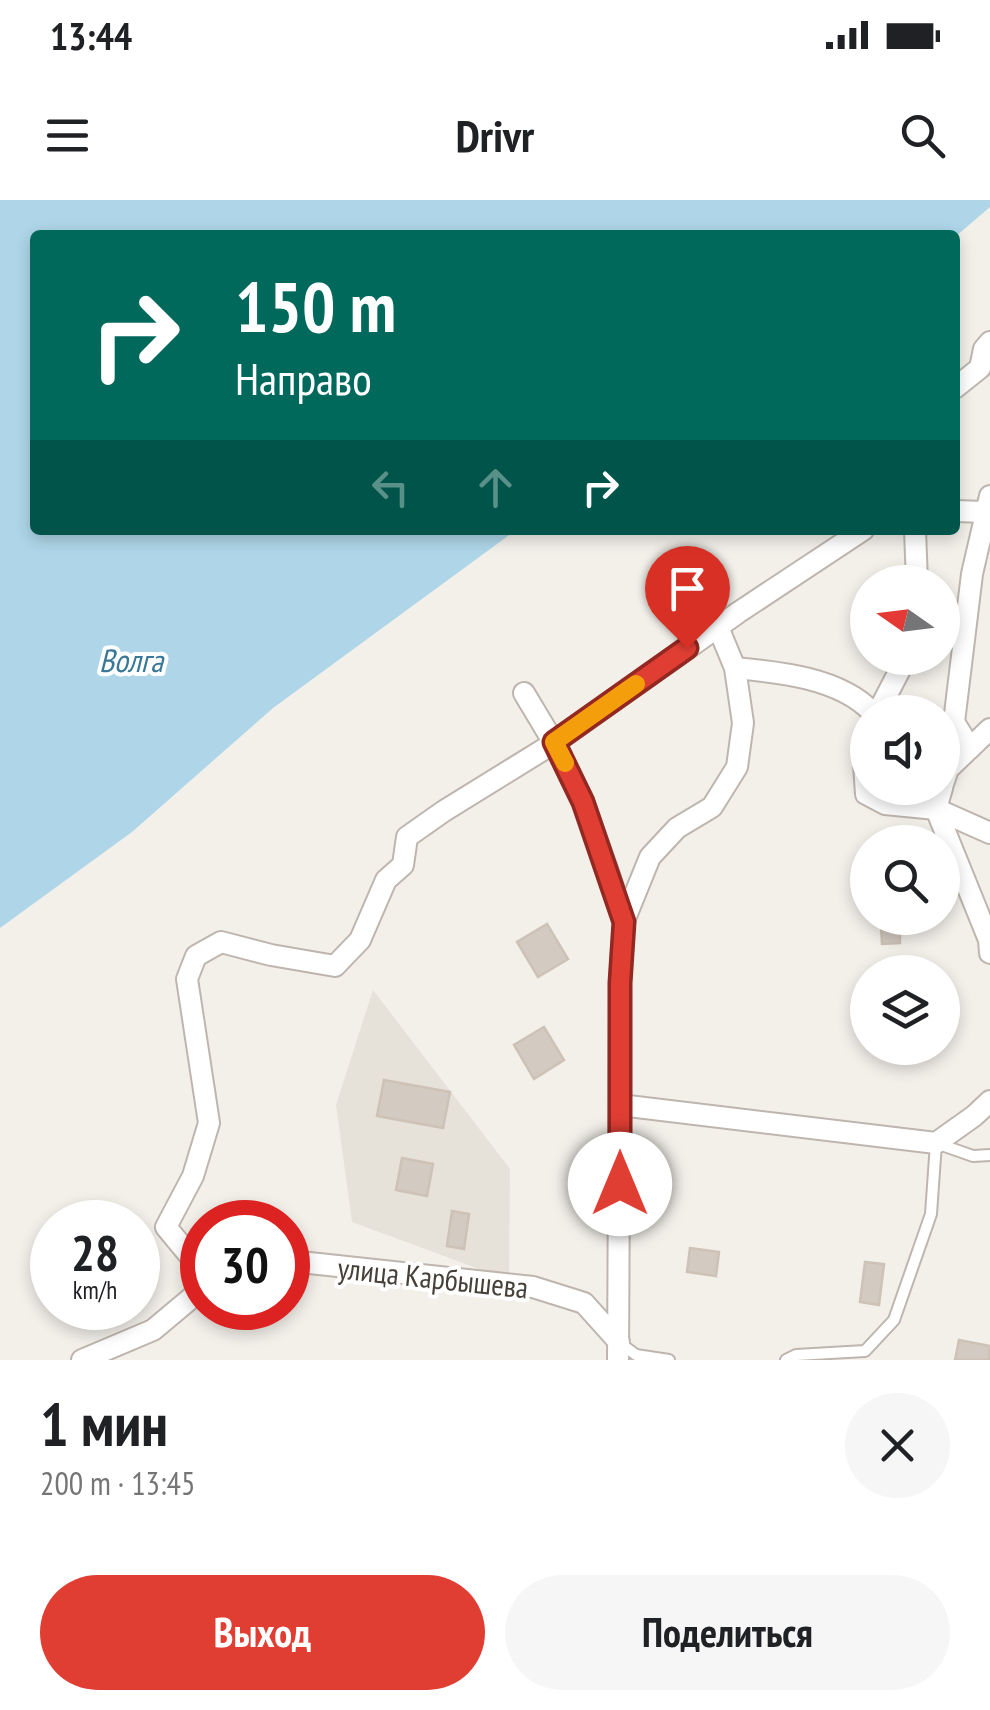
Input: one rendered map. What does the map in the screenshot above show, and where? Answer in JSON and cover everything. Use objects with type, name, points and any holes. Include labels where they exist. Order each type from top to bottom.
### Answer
[{"type":"street","points":[[960,384],[980,368],[990,342]]},
{"type":"street","points":[[960,510],[988,504],[972,574],[954,722],[970,748]]},
{"type":"street","points":[[180,1200],[193,1176],[209,1123],[187,978],[196,956],[221,942],[271,956],[335,966],[360,940],[386,880],[403,865],[407,837],[554,742],[855,535]]},
{"type":"street","points":[[915,535],[917,565]]},
{"type":"street","points":[[619,1351],[620,983],[624,922],[650,857],[677,828],[712,806],[736,767],[743,723],[735,668],[718,626]]},
{"type":"street","points":[[735,668],[797,674],[850,696]]},
{"type":"street","points":[[524,693],[554,742],[583,802],[624,922]]},
{"type":"street","points":[[960,758],[990,729]]},
{"type":"street","points":[[894,805],[936,809],[990,833]]},
{"type":"street","points":[[937,805],[989,940],[990,953]]},
{"type":"street","points":[[620,1105],[936,1143],[990,1101]]},
{"type":"street","points":[[180,1200],[166,1226],[180,1244]]},
{"type":"street","name":"улица Карбышева","points":[[310,1263],[533,1286],[584,1303],[619,1351]]},
{"type":"street","points":[[82,1360],[153,1330],[180,1307]]},
{"type":"lane","points":[[786,1360],[796,1355],[864,1351],[894,1320],[932,1214],[936,1143],[973,1156],[990,1155]]},
{"type":"lane","points":[[619,1351],[669,1360]]},
{"type":"shaded area","points":[[373,990],[510,1169],[509,1280],[352,1222],[336,1105]]},
{"type":"water","name":"Волга","points":[[0,200],[990,200],[990,207],[960,233],[30,230],[30,535],[509,535],[273,708],[132,832],[0,928]]},
{"type":"building","points":[[547,924],[568,959],[538,977],[517,942]]},
{"type":"building","points":[[882,935],[900,935],[900,943],[882,944]]},
{"type":"building","points":[[544,1027],[564,1060],[534,1079],[514,1045]]},
{"type":"building","points":[[384,1080],[450,1092],[443,1128],[377,1116]]},
{"type":"building","points":[[402,1158],[433,1164],[427,1196],[396,1190]]},
{"type":"building","points":[[452,1211],[469,1214],[464,1249],[447,1246]]},
{"type":"building","points":[[690,1248],[719,1252],[716,1276],[687,1272]]},
{"type":"building","points":[[865,1262],[884,1264],[879,1305],[860,1302]]},
{"type":"building","points":[[959,1340],[990,1346],[989,1360],[955,1360]]},
{"type":"slow traffic","points":[[565,763],[554,742],[636,684]]},
{"type":"route","points":[[620,1184],[620,983],[624,922],[583,802],[554,742],[687,648]]}]
